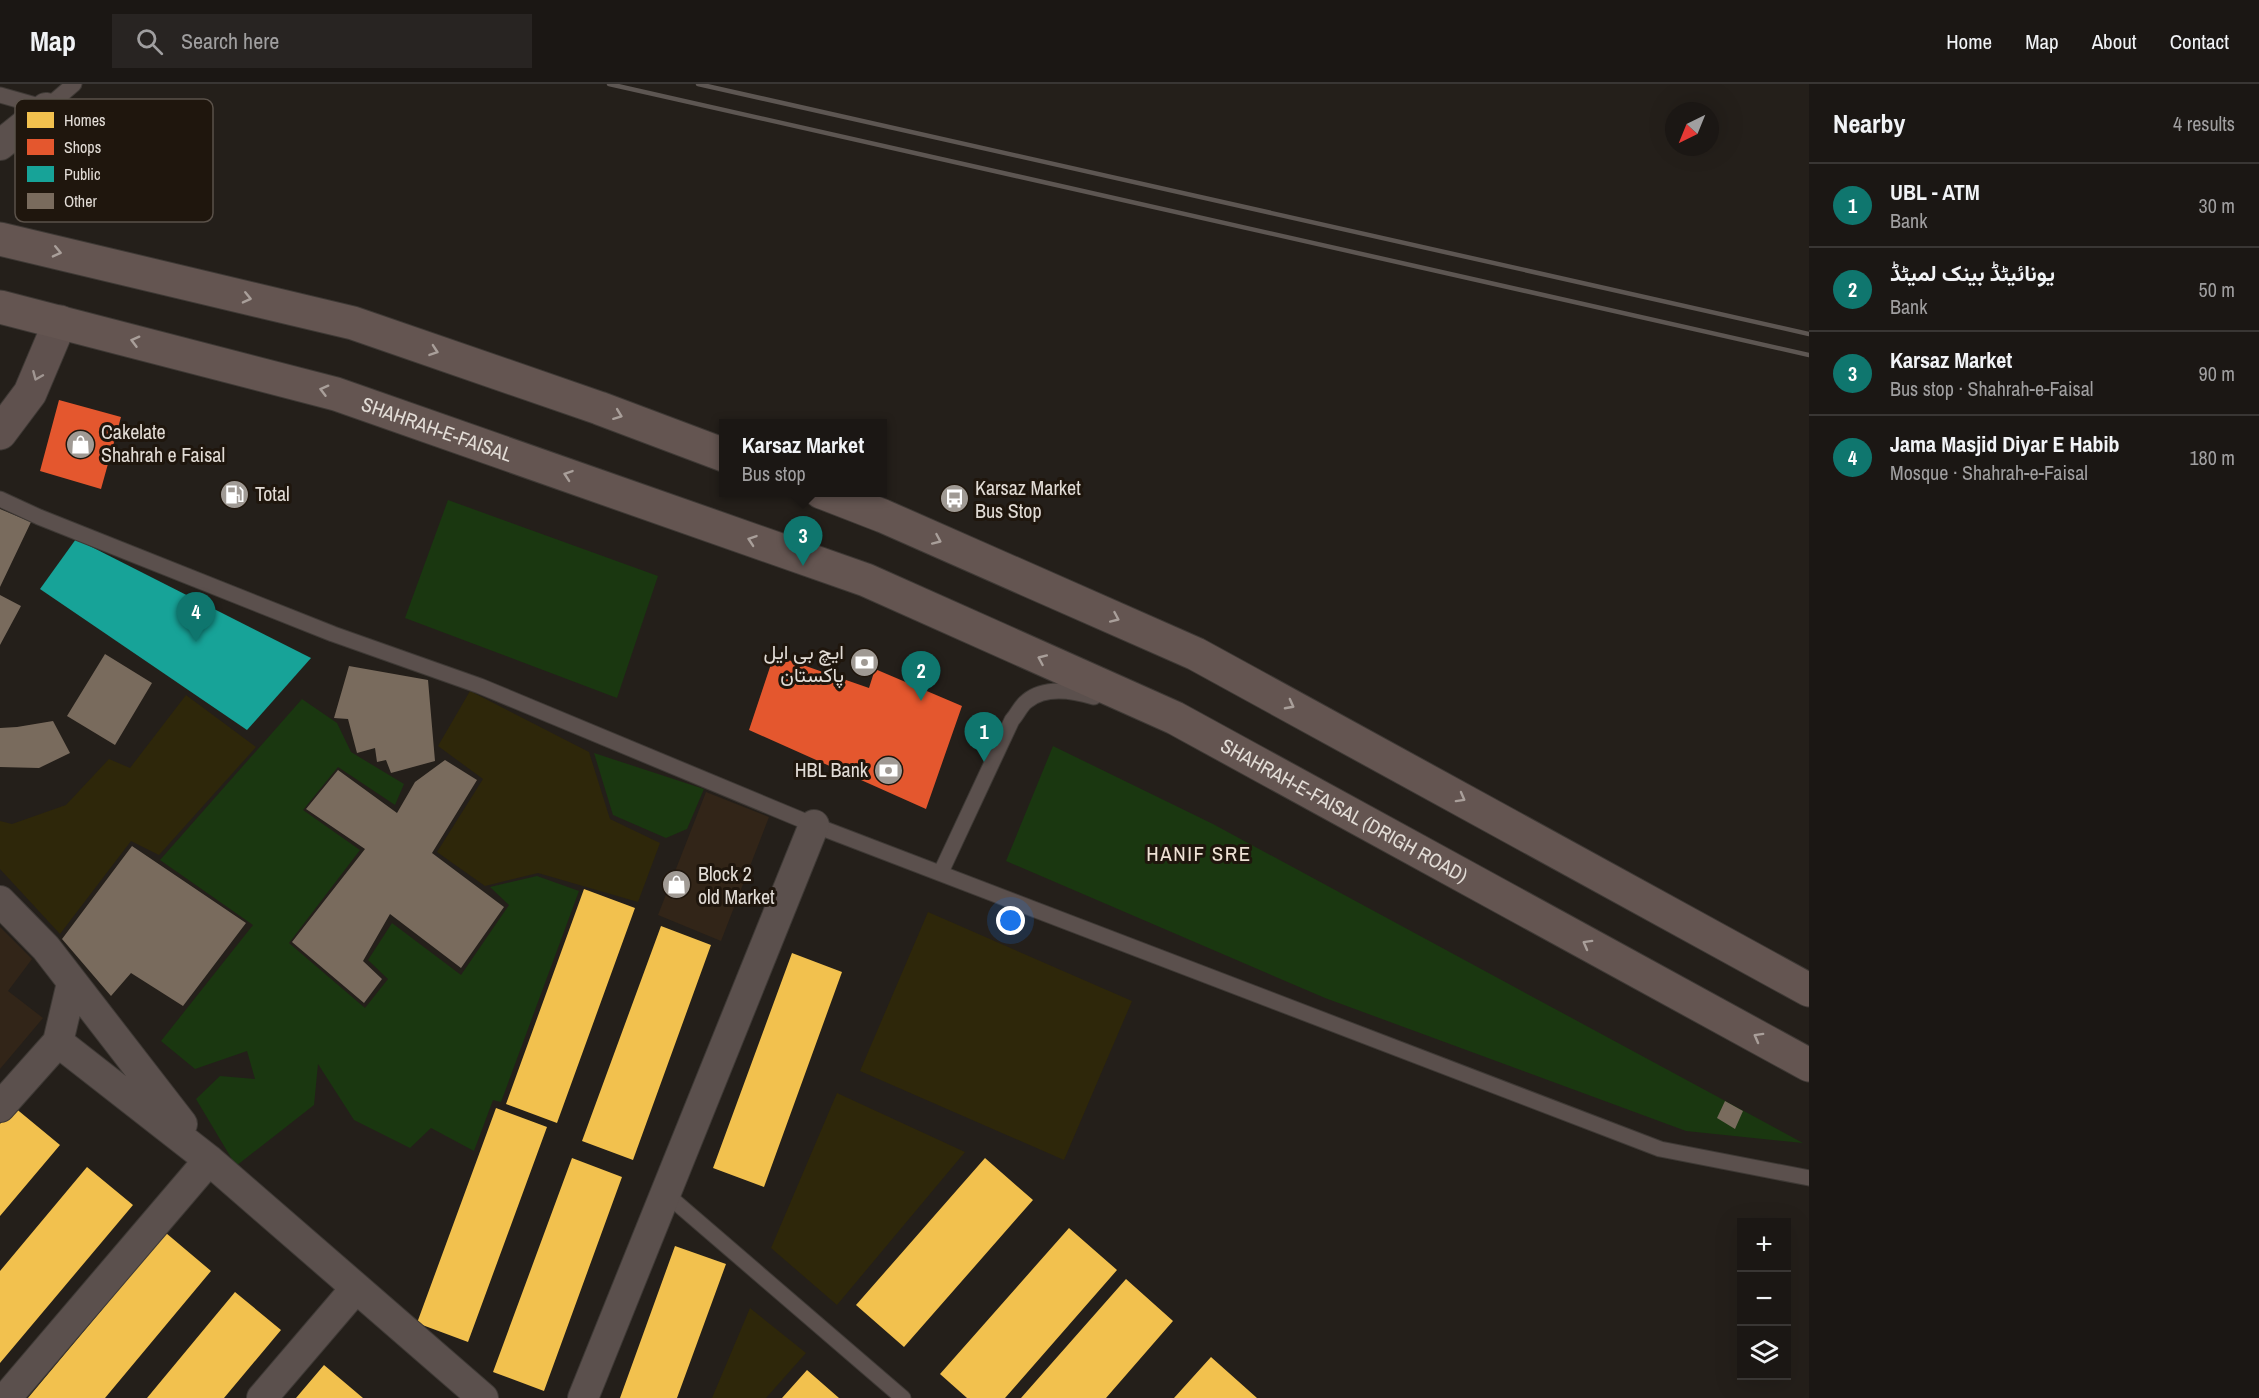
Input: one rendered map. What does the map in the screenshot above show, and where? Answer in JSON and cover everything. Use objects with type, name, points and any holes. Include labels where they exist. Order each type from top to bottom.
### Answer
[{"type":"highway","points":[[0,239],[353,323],[599,408],[719,453]]},
{"type":"highway","name":"SHAHRAH-E-FAISAL","points":[[0,307],[336,394],[866,580]]},
{"type":"highway","points":[[834,497],[883,516],[1196,654],[1809,990]]},
{"type":"highway","name":"SHAHRAH-E-FAISAL (DRIGH ROAD)","points":[[866,580],[1175,718],[1809,1065]]},
{"type":"street","points":[[0,145],[15,133]]},
{"type":"street","points":[[0,433],[30,393],[60,322]]},
{"type":"street","points":[[583,1398],[814,825]]},
{"type":"street","points":[[0,901],[46,948],[209,1160]]},
{"type":"street","points":[[0,1107],[58,1042],[72,983]]},
{"type":"street","points":[[58,1042],[209,1160],[483,1398]]},
{"type":"street","points":[[6,1398],[209,1160]]},
{"type":"street","points":[[262,1398],[356,1288]]},
{"type":"lane","points":[[56,99],[73,84]]},
{"type":"lane","points":[[0,95],[15,99]]},
{"type":"lane","points":[[0,499],[39,517],[333,634],[480,686],[814,825],[1660,1149],[1809,1178]]},
{"type":"lane","points":[[941,872],[1012,720],[1028,700],[1051,691],[1072,691],[1175,718]]},
{"type":"lane","points":[[665,1193],[903,1398]]},
{"type":"shaded area","points":[[706,792],[769,817],[721,941],[658,915]]},
{"type":"shaded area","points":[[0,927],[32,959],[8,991],[43,1018],[0,1069]]},
{"type":"green space","points":[[448,500],[658,576],[617,698],[405,618]]},
{"type":"green space","points":[[302,699],[337,723],[351,752],[404,784],[395,805],[338,767],[303,810],[360,850],[289,943],[365,1008],[388,979],[368,960],[392,923],[461,975],[509,905],[490,887],[537,876],[579,891],[501,1102],[493,1100],[474,1151],[431,1128],[410,1148],[354,1120],[318,1064],[314,1105],[236,1166],[196,1099],[220,1076],[255,1079],[247,1051],[195,1069],[161,1041],[253,925],[160,860]]},
{"type":"green space","points":[[1053,746],[1213,824],[1803,1143],[1686,1131],[1325,998],[1006,861]]},
{"type":"green space","points":[[594,753],[704,789],[687,829],[666,838],[613,815]]},
{"type":"sand","points":[[470,691],[589,752],[610,819],[660,843],[638,902],[538,873],[485,886],[437,852],[483,779],[438,746]]},
{"type":"sand","points":[[186,695],[256,747],[159,855],[131,841],[60,934],[0,869],[0,821],[12,824],[66,805],[109,759],[130,768]]},
{"type":"sand","points":[[928,912],[1132,1001],[1064,1160],[860,1071]]},
{"type":"sand","points":[[837,1093],[965,1152],[837,1305],[771,1248]]},
{"type":"sand","points":[[750,1308],[806,1353],[766,1398],[712,1398]]},
{"type":"building: Homes","points":[[584,889],[635,908],[557,1123],[506,1104]]},
{"type":"building: Homes","points":[[661,926],[711,945],[633,1160],[582,1141]]},
{"type":"building: Homes","points":[[792,953],[842,972],[764,1187],[713,1168]]},
{"type":"building: Homes","points":[[14,1107],[60,1145],[0,1216],[0,1124]]},
{"type":"building: Homes","points":[[496,1108],[547,1127],[468,1342],[417,1323]]},
{"type":"building: Homes","points":[[572,1158],[622,1177],[544,1391],[493,1372]]},
{"type":"building: Homes","points":[[985,1158],[1033,1200],[904,1347],[856,1305]]},
{"type":"building: Homes","points":[[87,1167],[133,1205],[0,1363],[0,1271]]},
{"type":"building: Homes","points":[[1069,1228],[1117,1270],[1005,1398],[967,1398],[940,1374]]},
{"type":"building: Homes","points":[[166,1233],[211,1271],[105,1398],[28,1398]]},
{"type":"building: Homes","points":[[675,1246],[726,1264],[677,1398],[620,1398]]},
{"type":"building: Homes","points":[[1126,1279],[1173,1321],[1106,1398],[1021,1398]]},
{"type":"building: Homes","points":[[235,1292],[281,1330],[224,1398],[147,1398]]},
{"type":"building: Homes","points":[[1211,1357],[1257,1398],[1174,1398]]},
{"type":"building: Homes","points":[[324,1365],[363,1398],[296,1398]]},
{"type":"building: Homes","points":[[807,1370],[839,1398],[782,1398]]},
{"type":"building: Shops","name":"Cakelate Shahrah e Faisal","points":[[59,400],[121,417],[101,489],[40,471]]},
{"type":"building: Shops","name":"HBL Bank","points":[[774,655],[869,688],[875,669],[962,706],[926,809],[749,730]]},
{"type":"building: Public","points":[[76,539],[311,658],[247,730],[40,589]]},
{"type":"building: Other","points":[[0,509],[31,522],[0,587]]},
{"type":"building: Other","points":[[0,595],[21,606],[0,645]]},
{"type":"building: Other","points":[[105,654],[152,683],[115,745],[67,716]]},
{"type":"building: Other","points":[[349,666],[428,680],[435,761],[391,773],[386,760],[377,762],[375,748],[357,753],[348,719],[334,718]]},
{"type":"building: Other","points":[[53,721],[70,753],[39,768],[0,767],[0,728]]},
{"type":"building: Other","points":[[445,760],[477,780],[432,853],[504,907],[461,968],[390,914],[363,961],[382,979],[364,1003],[292,942],[365,849],[306,809],[338,770],[397,813],[415,782]]},
{"type":"building: Other","points":[[132,846],[246,923],[183,1006],[131,973],[111,996],[62,939]]},
{"type":"building: Other","points":[[1725,1101],[1743,1111],[1735,1129],[1717,1118]]},
{"type":"railway","points":[[609,84],[1809,355]]},
{"type":"railway","points":[[698,84],[1809,334]]},
{"type":"place","name":"Cakelate Shahrah e Faisal","points":[[80,444]]},
{"type":"place","name":"Total","points":[[234,494]]},
{"type":"place","name":"Karsaz Market Bus Stop","points":[[954,499]]},
{"type":"place","name":"Karsaz Market","points":[[803,566]]},
{"type":"place","name":"Jama Masjid Diyar E Habib","points":[[196,642]]},
{"type":"place","name":"ایچ بی ایل پاکستان","points":[[865,663]]},
{"type":"place","name":"یونائیٹڈ بینک لمیٹڈ","points":[[921,701]]},
{"type":"place","name":"UBL - ATM","points":[[984,762]]},
{"type":"place","name":"HBL Bank","points":[[889,770]]},
{"type":"place","name":"Block 2 old Market","points":[[677,885]]},
{"type":"district","name":"HANIF SRE","points":[[1199,854]]}]
